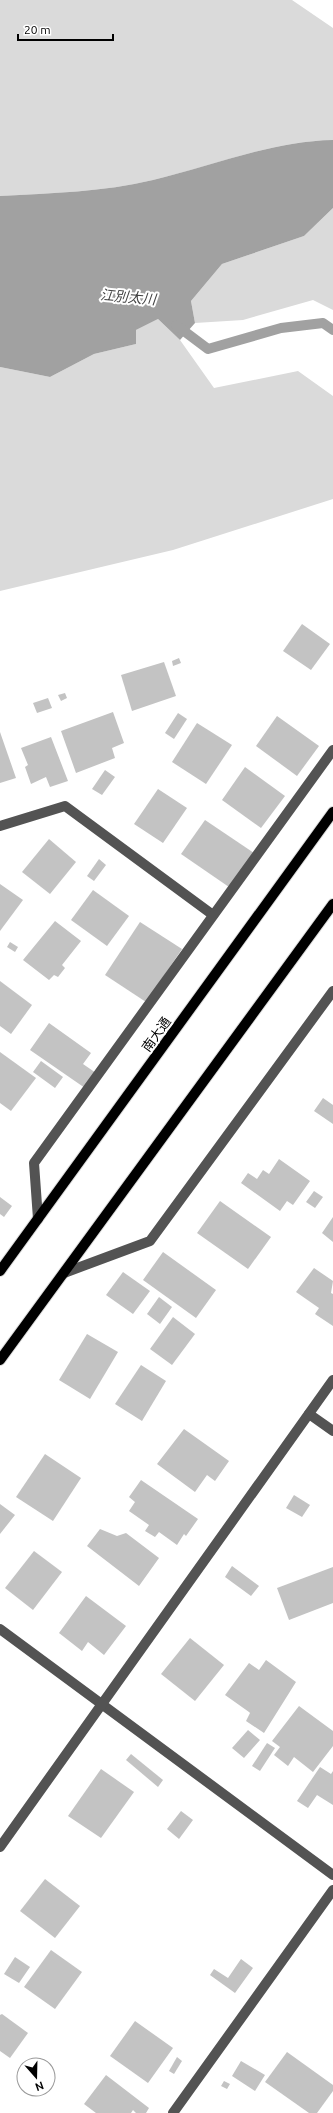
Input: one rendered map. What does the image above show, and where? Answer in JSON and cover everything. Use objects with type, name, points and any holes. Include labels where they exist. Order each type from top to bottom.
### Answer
[{"type":"main road","name":"南大通","points":[[0,1271],[333,812]]},
{"type":"main road","points":[[0,1360],[333,904]]},
{"type":"street","points":[[38,1218],[34,1163],[333,750]]},
{"type":"street","points":[[0,826],[65,806],[213,915]]},
{"type":"street","points":[[64,1273],[150,1241],[333,991]]},
{"type":"street","points":[[0,1846],[333,1380]]},
{"type":"street","points":[[309,1414],[333,1431]]},
{"type":"street","points":[[0,1629],[333,1875]]},
{"type":"street","points":[[173,2113],[333,1890]]},
{"type":"shaded area","points":[[0,0],[292,0],[333,28],[333,140],[310,141],[265,149],[134,184],[77,191],[0,196]]},
{"type":"shaded area","points":[[333,208],[333,310],[313,300],[243,320],[195,323],[191,301],[222,264],[304,236]]},
{"type":"shaded area","points":[[158,319],[180,340],[214,388],[298,371],[333,396],[333,499],[173,550],[0,591],[0,367],[50,377],[94,354],[136,344],[136,330]]},
{"type":"water","points":[[333,140],[333,208],[304,236],[222,264],[191,301],[195,323],[180,340],[158,319],[136,330],[136,344],[94,354],[50,377],[0,367],[0,196],[77,191],[134,184],[265,149],[310,141]]},
{"type":"building","points":[[302,624],[330,644],[311,670],[283,651]]},
{"type":"building","points":[[179,658],[181,663],[173,666],[172,661]]},
{"type":"building","points":[[164,662],[176,696],[132,711],[121,675]]},
{"type":"building","points":[[65,693],[67,698],[61,701],[58,695]]},
{"type":"building","points":[[48,698],[52,708],[37,713],[33,703]]},
{"type":"building","points":[[113,712],[124,743],[112,748],[115,758],[76,773],[61,731]]},
{"type":"building","points":[[178,713],[187,719],[174,739],[165,733]]},
{"type":"building","points":[[277,716],[319,746],[297,776],[256,746]]},
{"type":"building","points":[[197,723],[232,745],[206,784],[172,762]]},
{"type":"building","points":[[0,732],[16,778],[0,783]]},
{"type":"building","points":[[51,737],[68,781],[50,787],[46,777],[31,784],[25,767],[28,765],[21,748]]},
{"type":"building","points":[[245,767],[285,796],[261,828],[222,800]]},
{"type":"building","points":[[105,770],[115,777],[102,795],[92,789]]},
{"type":"building","points":[[158,789],[187,808],[163,843],[134,824]]},
{"type":"building","points":[[205,820],[254,853],[229,887],[181,854]]},
{"type":"building","points":[[49,839],[76,862],[50,894],[22,872]]},
{"type":"building","points":[[99,859],[106,865],[94,881],[87,876]]},
{"type":"building","points":[[0,884],[23,900],[0,931]]},
{"type":"building","points":[[93,890],[129,916],[107,946],[71,920]]},
{"type":"building","points":[[55,921],[81,941],[62,965],[65,968],[58,977],[54,975],[49,980],[23,960]]},
{"type":"building","points":[[140,922],[182,949],[146,1002],[105,975]]},
{"type":"building","points":[[10,942],[18,947],[15,952],[7,947]]},
{"type":"building","points":[[0,981],[32,1005],[11,1034],[0,1026]]},
{"type":"building","points":[[49,1023],[91,1053],[83,1064],[96,1073],[85,1088],[30,1050]]},
{"type":"building","points":[[0,1052],[36,1078],[11,1111],[0,1103]]},
{"type":"building","points":[[41,1061],[63,1077],[55,1088],[33,1072]]},
{"type":"building","points":[[323,1098],[333,1105],[333,1124],[314,1111]]},
{"type":"building","points":[[279,1159],[310,1181],[293,1205],[287,1201],[280,1211],[241,1183],[248,1173],[257,1179],[263,1170],[269,1174]]},
{"type":"building","points":[[314,1191],[323,1197],[315,1208],[306,1202]]},
{"type":"building","points":[[0,1197],[12,1206],[4,1217],[0,1214]]},
{"type":"building","points":[[220,1201],[271,1237],[248,1269],[197,1233]]},
{"type":"building","points":[[333,1217],[333,1242],[322,1233]]},
{"type":"building","points":[[163,1252],[216,1290],[196,1318],[143,1280]]},
{"type":"building","points":[[314,1268],[333,1281],[331,1293],[333,1294],[333,1326],[315,1314],[319,1308],[296,1292]]},
{"type":"building","points":[[123,1272],[150,1291],[133,1314],[106,1295]]},
{"type":"building","points":[[159,1297],[172,1307],[160,1324],[147,1314]]},
{"type":"building","points":[[173,1317],[195,1334],[172,1365],[150,1349]]},
{"type":"building","points":[[87,1334],[118,1352],[90,1399],[59,1380]]},
{"type":"building","points":[[141,1365],[166,1381],[142,1421],[115,1404]]},
{"type":"building","points":[[184,1429],[229,1461],[215,1481],[207,1475],[195,1492],[157,1464]]},
{"type":"building","points":[[45,1454],[81,1478],[53,1521],[16,1497]]},
{"type":"building","points":[[141,1480],[198,1519],[186,1536],[184,1534],[177,1545],[159,1532],[155,1537],[145,1531],[149,1525],[129,1511],[135,1502],[129,1497]]},
{"type":"building","points":[[294,1495],[310,1505],[302,1517],[286,1508]]},
{"type":"building","points":[[0,1504],[15,1515],[0,1534]]},
{"type":"building","points":[[100,1529],[117,1536],[126,1533],[159,1558],[139,1586],[87,1546]]},
{"type":"building","points":[[34,1551],[62,1572],[33,1610],[5,1588]]},
{"type":"building","points":[[232,1566],[259,1586],[251,1596],[225,1577]]},
{"type":"building","points":[[333,1567],[333,1603],[289,1620],[277,1588]]},
{"type":"building","points":[[86,1596],[126,1626],[104,1655],[88,1642],[82,1651],[59,1633]]},
{"type":"building","points":[[190,1638],[224,1665],[195,1701],[161,1674]]},
{"type":"building","points":[[266,1660],[296,1682],[264,1733],[246,1721],[250,1713],[249,1712],[225,1695],[249,1663],[259,1670]]},
{"type":"building","points":[[299,1706],[333,1731],[333,1746],[313,1772],[294,1757],[288,1766],[274,1755],[280,1747],[272,1741]]},
{"type":"building","points":[[248,1730],[260,1740],[244,1758],[232,1748]]},
{"type":"building","points":[[267,1743],[275,1748],[260,1771],[252,1766]]},
{"type":"building","points":[[131,1754],[163,1780],[158,1787],[126,1760]]},
{"type":"building","points":[[320,1767],[331,1774],[333,1771],[333,1805],[317,1795],[308,1808],[297,1801]]},
{"type":"building","points":[[101,1769],[134,1792],[101,1838],[68,1816]]},
{"type":"building","points":[[181,1811],[193,1820],[179,1839],[167,1829]]},
{"type":"building","points":[[45,1879],[80,1906],[55,1938],[20,1911]]},
{"type":"building","points":[[51,1950],[82,1972],[55,2009],[24,1987]]},
{"type":"building","points":[[15,1957],[30,1967],[19,1983],[4,1974]]},
{"type":"building","points":[[241,1959],[253,1968],[235,1993],[210,1975],[214,1969],[228,1978]]},
{"type":"building","points":[[2,2014],[28,2033],[10,2058],[0,2051],[0,2015]]},
{"type":"building","points":[[135,2021],[173,2048],[148,2083],[110,2056]]},
{"type":"building","points":[[287,2052],[333,2085],[333,2091],[317,2113],[309,2113],[265,2082]]},
{"type":"building","points":[[177,2057],[182,2061],[174,2074],[169,2071]]},
{"type":"building","points":[[241,2061],[265,2075],[255,2091],[232,2076]]},
{"type":"building","points":[[106,2075],[149,2108],[146,2113],[136,2113],[133,2110],[131,2113],[96,2113],[84,2104]]},
{"type":"building","points":[[224,2081],[230,2084],[227,2089],[221,2086]]},
{"type":"waterway","name":"江別太川","points":[[176,325],[208,349],[281,328],[323,323],[333,330]]}]
